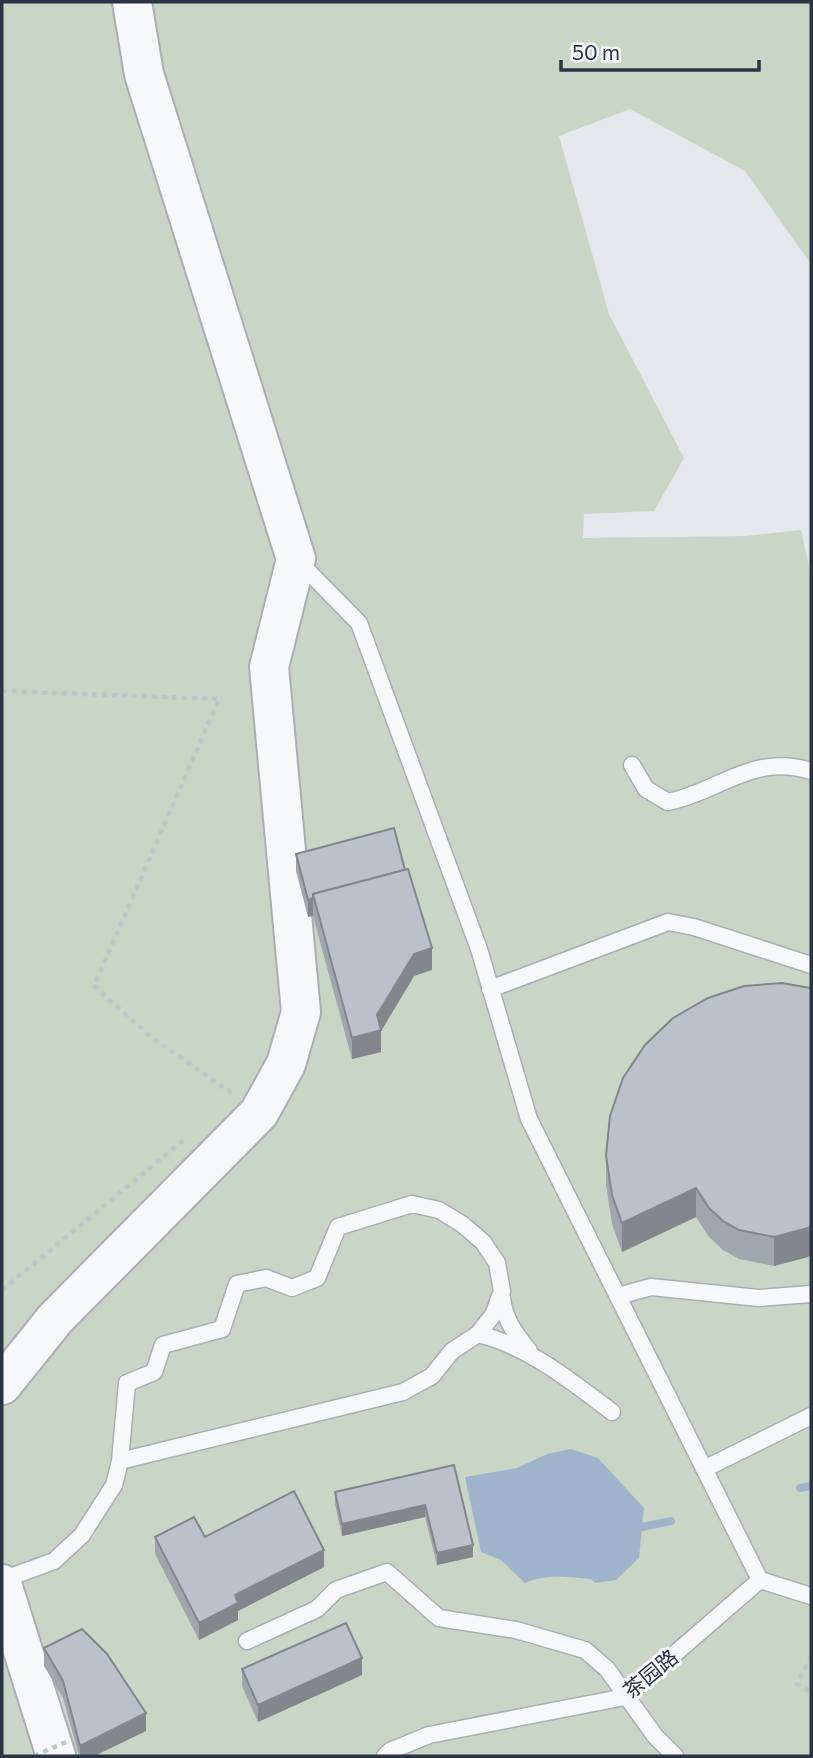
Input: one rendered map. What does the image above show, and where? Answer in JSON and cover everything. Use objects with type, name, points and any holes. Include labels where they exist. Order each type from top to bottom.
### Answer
[{"type":"street","points":[[2,1385],[55,1319],[259,1113],[286,1064],[301,1012],[269,667],[296,559],[144,74],[132,2]]},
{"type":"street","points":[[2,1582],[61,1749]]},
{"type":"lane","points":[[296,559],[359,623],[491,989],[529,1119],[760,1580],[811,1596]]},
{"type":"lane","points":[[632,765],[646,789],[668,802],[691,797],[727,778],[765,767],[795,766],[811,771]]},
{"type":"lane","points":[[491,989],[668,922],[694,927],[811,965]]},
{"type":"lane","points":[[2,1582],[54,1561],[82,1535],[114,1485],[120,1461],[127,1383],[154,1372],[163,1345],[222,1329],[237,1284],[266,1278],[292,1288],[317,1278],[338,1227],[412,1204],[439,1210],[462,1224],[483,1242],[497,1263],[504,1315],[532,1356]]},
{"type":"lane","points":[[618,1296],[651,1287],[759,1298],[811,1294]]},
{"type":"lane","points":[[120,1461],[403,1392],[432,1377],[452,1351],[478,1334],[493,1315],[502,1291]]},
{"type":"lane","points":[[478,1334],[499,1339],[532,1356],[612,1412]]},
{"type":"lane","points":[[704,1469],[811,1416]]},
{"type":"lane","points":[[247,1641],[317,1609],[336,1590],[387,1572],[439,1618],[516,1630],[585,1650],[607,1669],[625,1697],[676,1756]]},
{"type":"lane","name":"茶园路","points":[[385,1756],[390,1751],[429,1735],[625,1697],[760,1580]]},
{"type":"path","points":[[2,691],[219,699],[94,986],[150,1037],[259,1113]]},
{"type":"path","points":[[2,1290],[147,1167],[195,1131]]},
{"type":"path","points":[[811,1656],[797,1685],[811,1692]]},
{"type":"path","points":[[34,1756],[61,1749]]},
{"type":"green space","points":[[2,2],[811,2],[811,264],[745,171],[630,109],[559,136],[609,314],[684,458],[654,511],[584,514],[583,538],[746,536],[801,530],[811,576],[811,1756],[2,1756]]},
{"type":"water","points":[[571,1449],[598,1458],[644,1508],[639,1558],[616,1580],[595,1583],[591,1579],[557,1577],[525,1583],[501,1560],[481,1552],[465,1477],[517,1468],[547,1454]]},
{"type":"building","points":[[394,828],[405,870],[313,894],[313,898],[308,900],[296,854]]},
{"type":"building","points":[[408,869],[432,948],[414,954],[377,1015],[381,1030],[352,1038],[313,894]]},
{"type":"building","points":[[782,983],[811,988],[811,1226],[774,1237],[739,1230],[723,1221],[709,1208],[696,1188],[622,1223],[612,1195],[606,1156],[610,1116],[623,1078],[645,1045],[673,1018],[708,998],[744,986]]},
{"type":"building","points":[[454,1465],[473,1545],[437,1553],[425,1505],[342,1524],[335,1492]]},
{"type":"building","points":[[294,1491],[324,1550],[235,1595],[238,1603],[199,1623],[155,1537],[194,1517],[205,1537]]},
{"type":"building","points":[[346,1623],[362,1658],[258,1705],[242,1669]]},
{"type":"building","points":[[82,1629],[107,1654],[146,1713],[80,1746],[63,1681],[44,1648]]},
{"type":"waterway","points":[[800,1488],[811,1486]]},
{"type":"waterway","points":[[642,1527],[671,1521]]}]
